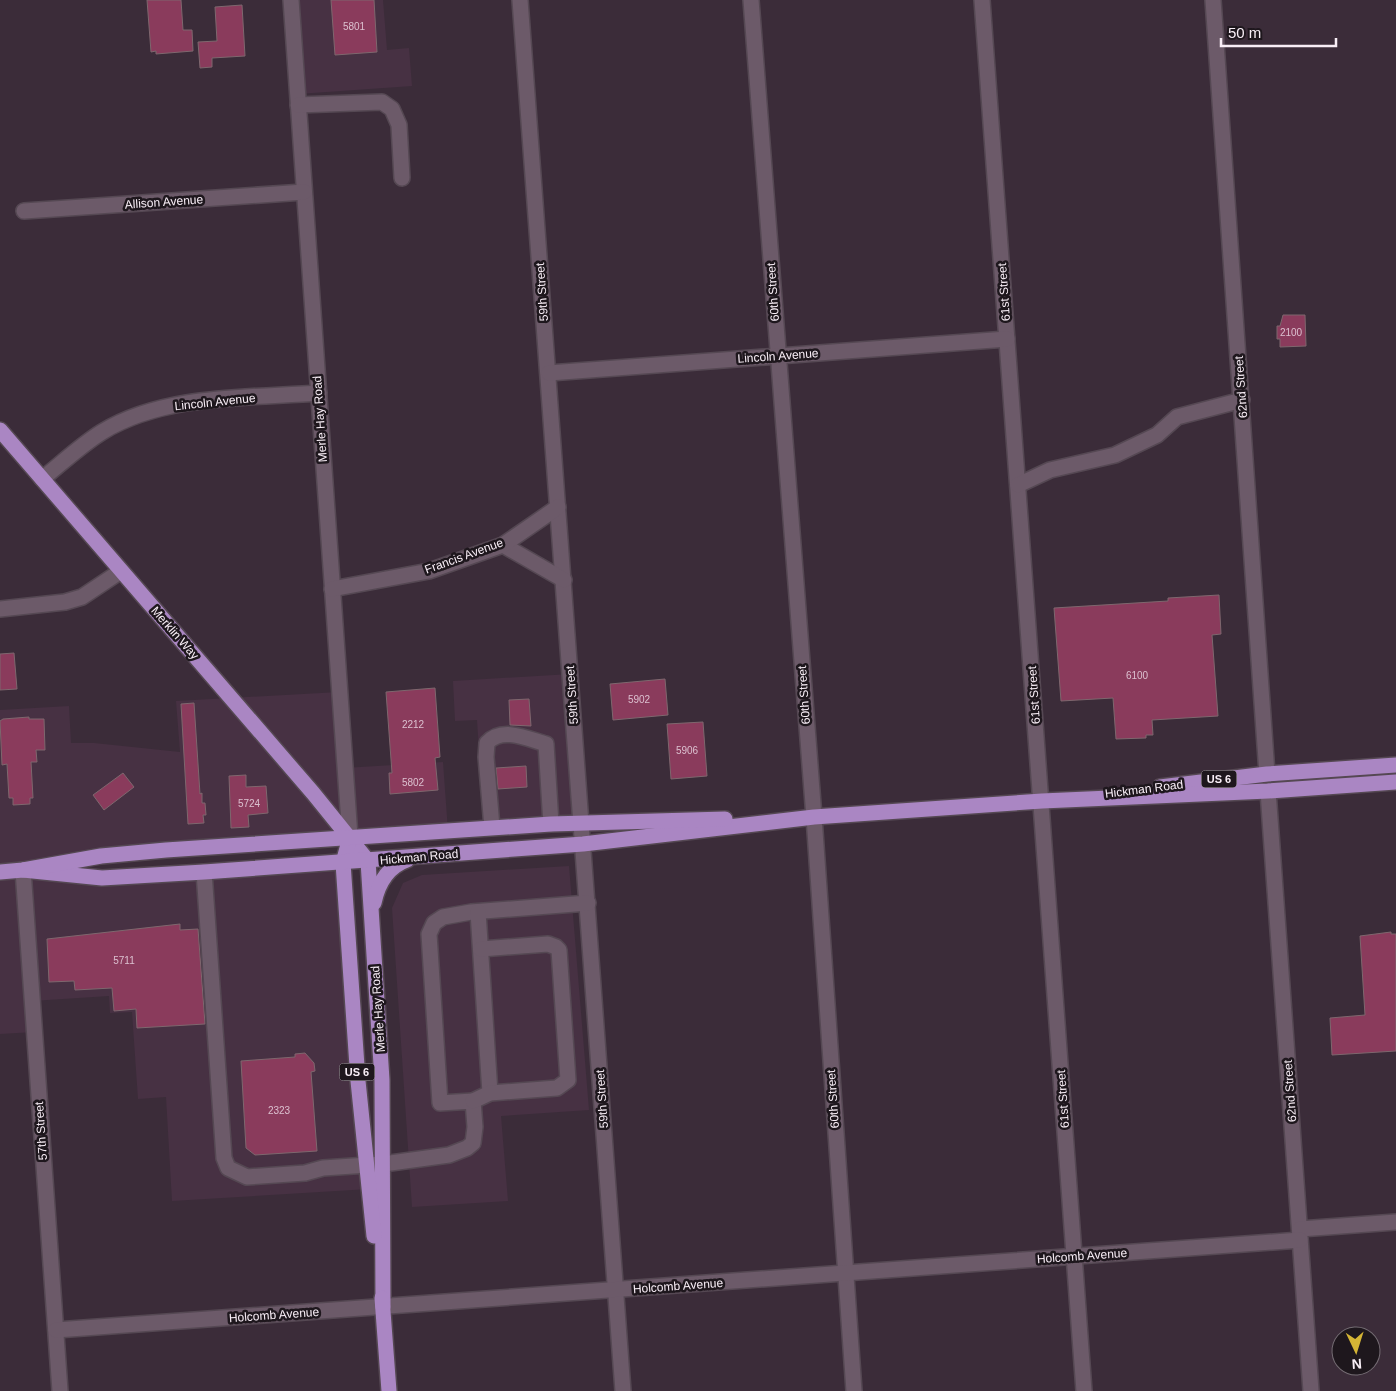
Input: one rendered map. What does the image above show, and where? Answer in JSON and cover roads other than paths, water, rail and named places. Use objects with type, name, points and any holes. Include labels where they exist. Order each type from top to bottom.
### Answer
[{"type":"main road","name":"Merklin Way","points":[[0,430],[350,837]]},
{"type":"main road","name":"Hickman Road","points":[[1042,801],[1267,774],[1396,765]]},
{"type":"main road","name":"Hickman Road","points":[[23,870],[102,878],[204,872],[583,844],[814,818],[1042,801],[1396,782]]},
{"type":"main road","name":"Hickman Road","points":[[0,872],[23,870],[101,856],[350,837],[582,822],[814,818]]},
{"type":"main road","points":[[350,837],[368,861]]},
{"type":"main road","name":"Merle Hay Road","points":[[350,837],[343,863],[358,1081],[383,1307],[389,1391]]},
{"type":"main road","name":"US 6","points":[[372,929],[373,906],[383,878],[401,862],[417,857]]},
{"type":"main road","name":"Merle Hay Road","points":[[368,861],[382,1080],[383,1307]]},
{"type":"street","name":"Merle Hay Road","points":[[291,0],[350,837]]},
{"type":"street","name":"59th Street","points":[[520,0],[623,1391]]},
{"type":"street","name":"60th Street","points":[[751,0],[814,818],[854,1391]]},
{"type":"street","name":"61st Street","points":[[982,0],[1084,1391]]},
{"type":"street","name":"62nd Street","points":[[1213,0],[1267,774]]},
{"type":"street","points":[[298,106],[382,102],[392,109],[399,125],[402,178]]},
{"type":"street","name":"Allison Avenue","points":[[24,211],[304,192]]},
{"type":"street","name":"Lincoln Avenue","points":[[549,374],[1007,339]]},
{"type":"street","name":"Lincoln Avenue","points":[[42,479],[104,431],[143,412],[186,403],[318,393]]},
{"type":"street","points":[[1018,486],[1050,470],[1115,455],[1157,435],[1177,417],[1242,400]]},
{"type":"street","name":"Francis Avenue","points":[[332,589],[429,571],[503,545],[558,507]]},
{"type":"street","points":[[503,545],[564,580]]},
{"type":"street","points":[[0,609],[66,602],[82,597],[121,571]]},
{"type":"street","points":[[492,828],[486,758],[487,743],[496,736],[503,735],[513,735],[546,744],[551,824]]},
{"type":"street","name":"62nd Street","points":[[1268,790],[1311,1391]]},
{"type":"street","name":"57th Street","points":[[23,870],[60,1391]]},
{"type":"street","points":[[204,872],[224,1158],[228,1168],[248,1177],[305,1173],[323,1168],[382,1164],[449,1155],[467,1148],[473,1143],[475,1127],[473,1101]]},
{"type":"street","points":[[481,949],[548,944],[559,950],[568,1080],[557,1088],[490,1094],[473,1101],[440,1103],[429,934],[434,923],[443,917],[478,912],[588,903]]},
{"type":"street","points":[[478,912],[490,1094]]},
{"type":"street","name":"Holcomb Avenue","points":[[56,1330],[1075,1257],[1300,1234],[1396,1222]]}]
